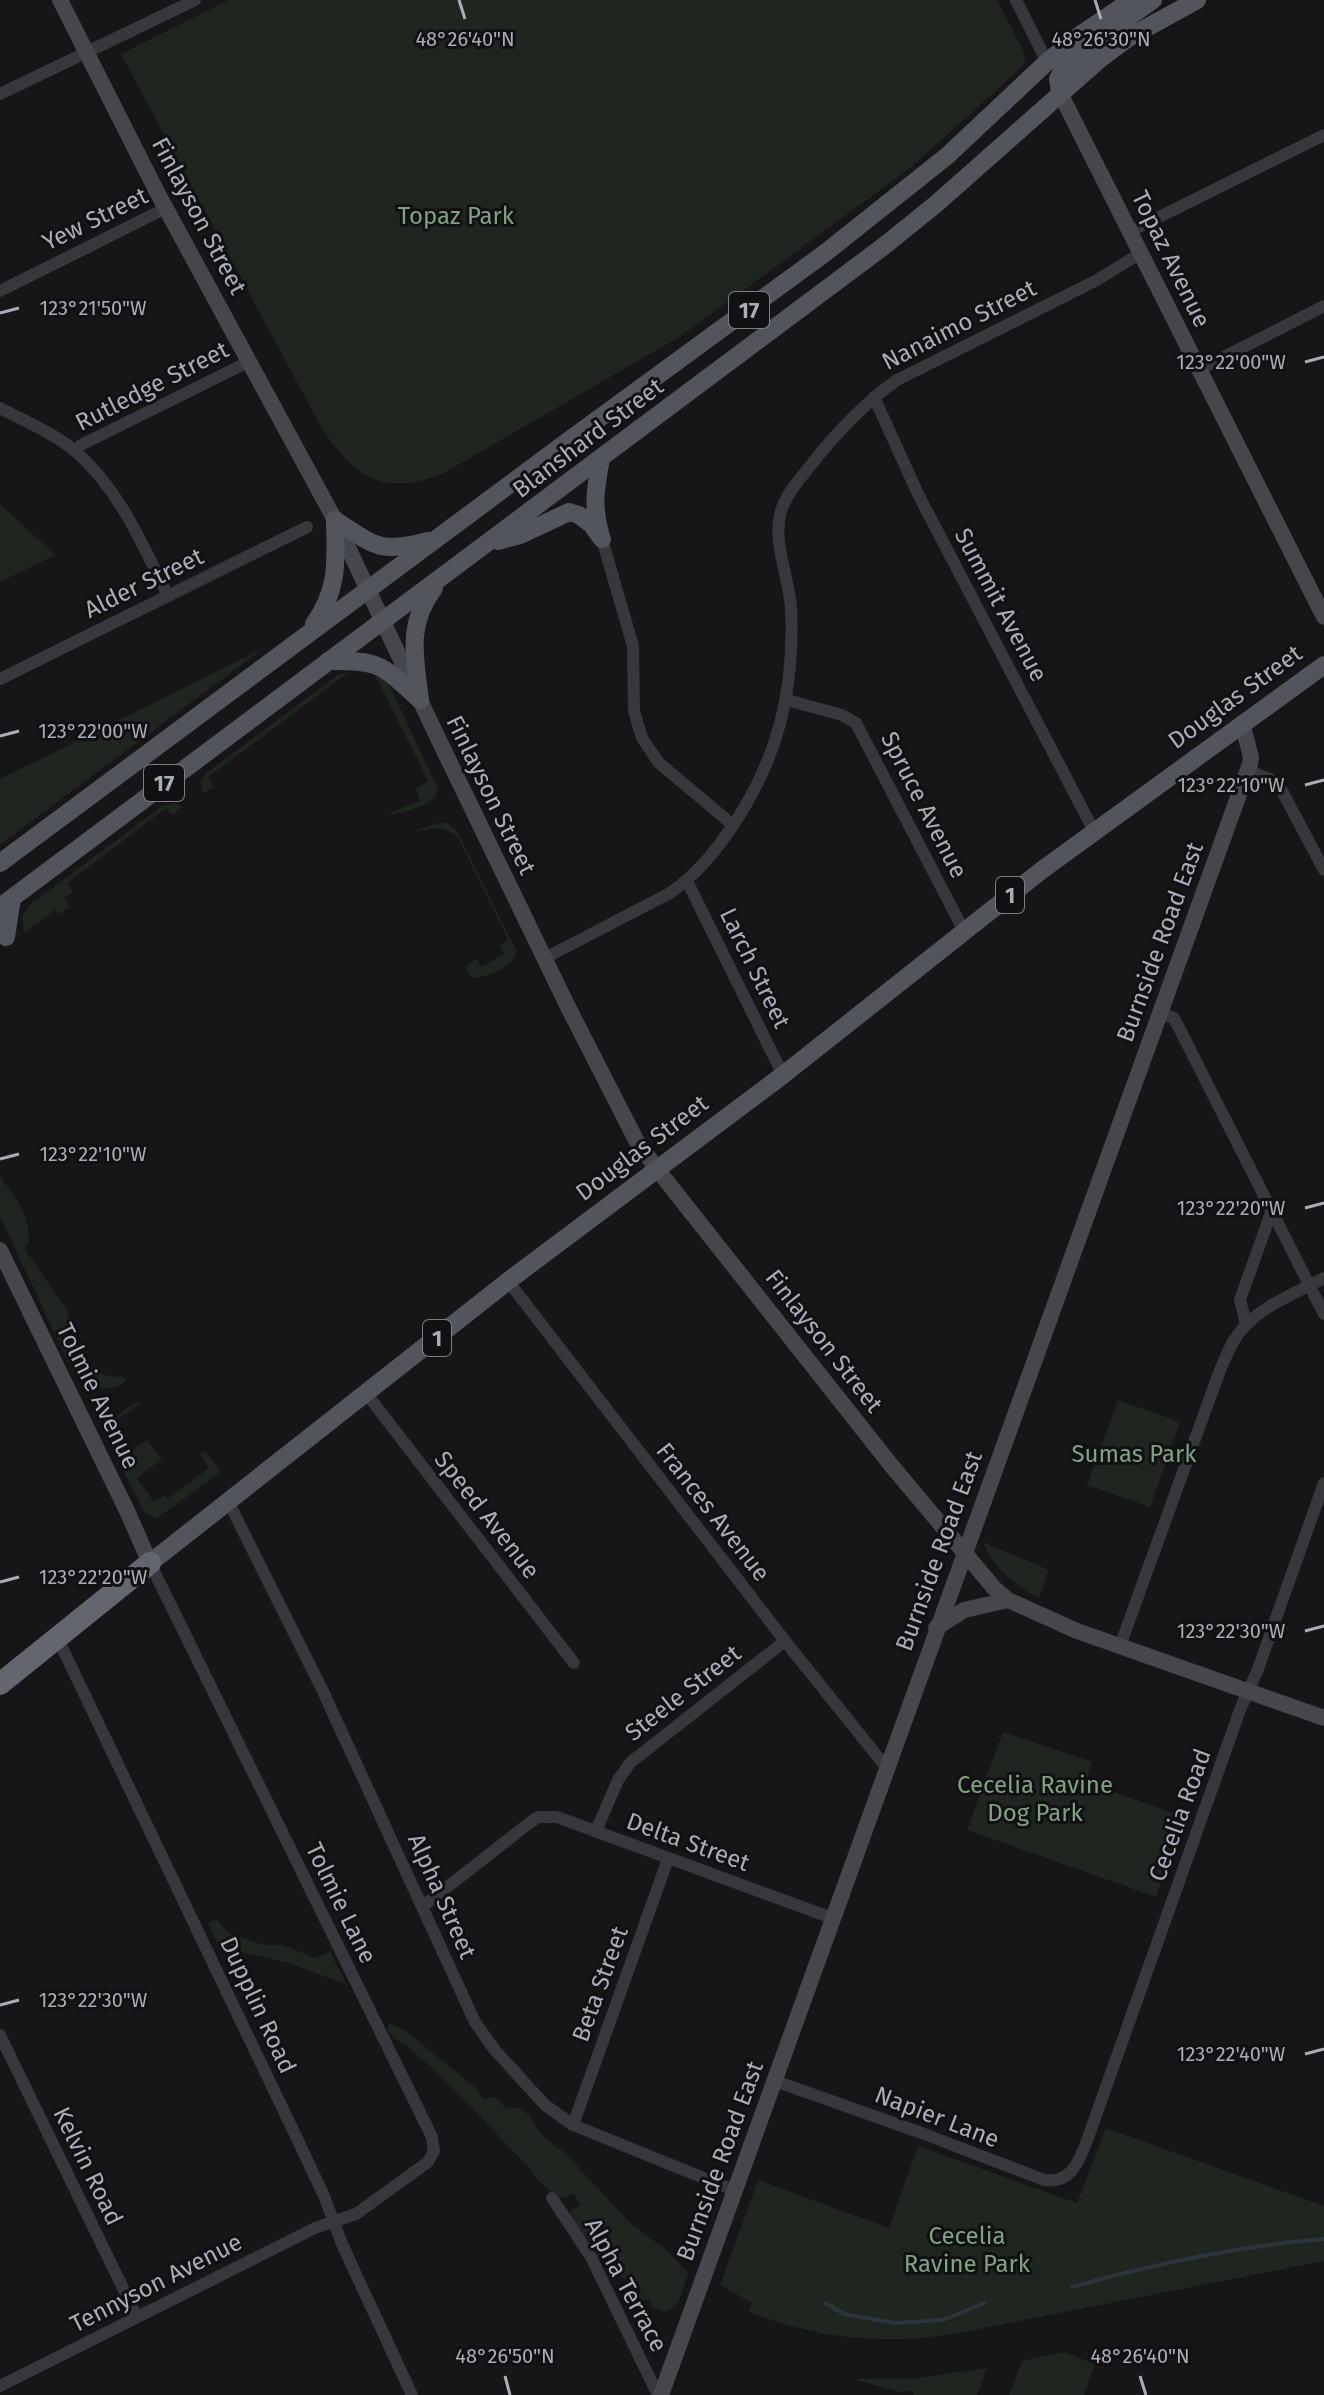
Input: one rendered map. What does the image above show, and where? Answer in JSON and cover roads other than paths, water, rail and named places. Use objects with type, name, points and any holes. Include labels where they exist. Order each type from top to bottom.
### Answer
[{"type":"highway","name":"Douglas Street","points":[[0,1684],[150,1563]]},
{"type":"main road","name":"Finlayson Street","points":[[60,0],[166,208],[335,520],[636,1140],[891,1465],[994,1588],[1008,1600]]},
{"type":"main road","name":"Blanshard Street","points":[[0,863],[756,305],[947,156],[1080,35],[1132,0]]},
{"type":"main road","points":[[1060,93],[1058,79],[1062,71],[1101,37],[1153,0]]},
{"type":"main road","name":"Blanshard Street","points":[[6,902],[884,246],[948,194],[1100,59],[1128,38],[1197,0]]},
{"type":"main road","name":"Topaz Avenue","points":[[1060,93],[1324,617]]},
{"type":"main road","points":[[601,458],[594,497],[595,516],[602,539]]},
{"type":"main road","points":[[487,544],[520,535],[569,512],[591,524],[602,539]]},
{"type":"main road","points":[[335,520],[375,546],[402,548],[436,539]]},
{"type":"main road","points":[[308,633],[326,608],[334,585],[335,520]]},
{"type":"main road","points":[[420,700],[414,644],[416,623],[426,598],[443,576]]},
{"type":"main road","points":[[328,661],[368,662],[387,670],[420,700]]},
{"type":"main road","name":"Douglas Street","points":[[150,1563],[508,1281],[783,1075],[1094,831],[1324,665]]},
{"type":"main road","name":"Burnside Road East","points":[[660,2395],[1247,770],[1251,757],[1242,723]]},
{"type":"main road","points":[[6,902],[6,937]]},
{"type":"main road","name":"Tolmie Avenue","points":[[0,1250],[150,1563]]},
{"type":"main road","points":[[936,1628],[964,1610],[1008,1600],[1077,1631],[1324,1718]]},
{"type":"street","points":[[0,94],[195,0]]},
{"type":"street","points":[[1016,0],[1047,62]]},
{"type":"street","points":[[1131,231],[1324,135]]},
{"type":"street","name":"Yew Street","points":[[0,291],[166,208]]},
{"type":"street","name":"Nanaimo Street","points":[[545,958],[670,893],[687,881],[715,851],[753,795],[775,746],[787,700],[792,642],[790,602],[779,529],[781,511],[794,486],[828,443],[874,397],[911,371],[1097,280],[1141,253]]},
{"type":"street","points":[[1198,370],[1324,306]]},
{"type":"street","name":"Rutledge Street","points":[[75,451],[81,445],[250,361]]},
{"type":"street","name":"Summit Avenue","points":[[874,397],[925,507],[1094,831]]},
{"type":"street","points":[[0,408],[75,451],[119,499],[168,596]]},
{"type":"street","name":"Alder Street","points":[[0,679],[307,527]]},
{"type":"street","points":[[602,539],[633,646],[634,711],[642,738],[659,763],[733,825]]},
{"type":"street","name":"Spruce Avenue","points":[[787,700],[842,715],[856,723],[964,931]]},
{"type":"street","points":[[1247,770],[1275,781],[1324,870]]},
{"type":"street","name":"Larch Street","points":[[687,881],[783,1075]]},
{"type":"street","points":[[1160,1013],[1174,1018],[1324,1314]]},
{"type":"street","points":[[1246,1324],[1240,1300],[1272,1210]]},
{"type":"street","points":[[1120,1646],[1233,1341],[1246,1324],[1265,1308],[1324,1278]]},
{"type":"street","name":"Frances Avenue","points":[[508,1281],[886,1767]]},
{"type":"street","name":"Speed Avenue","points":[[366,1393],[574,1663]]},
{"type":"street","name":"Cecelia Road","points":[[1079,2162],[1324,1483]]},
{"type":"street","name":"Alpha Street","points":[[228,1501],[321,1687],[475,2022],[494,2049],[545,2105],[573,2125],[736,2191]]},
{"type":"street","name":"Tolmie Lane","points":[[150,1563],[432,2137],[434,2151],[428,2162],[363,2210],[333,2222]]},
{"type":"street","name":"Dupplin Road","points":[[57,1637],[302,2149],[412,2395]]},
{"type":"street","name":"Steele Street","points":[[596,1831],[618,1780],[631,1762],[785,1641]]},
{"type":"street","name":"Delta Street","points":[[423,1906],[528,1824],[538,1817],[547,1816],[832,1918]]},
{"type":"street","name":"Beta Street","points":[[573,2125],[668,1859]]},
{"type":"street","name":"Kelvin Road","points":[[0,2035],[137,2317]]},
{"type":"street","name":"Napier Lane","points":[[775,2081],[1044,2180],[1061,2179],[1079,2162]]},
{"type":"street","name":"Alpha Terrace","points":[[552,2198],[591,2257],[660,2395]]},
{"type":"street","name":"Tennyson Avenue","points":[[0,2386],[315,2228],[333,2222]]},
{"type":"street","points":[[0,2386],[5,2395]]},
{"type":"waterway","points":[[1072,2287],[1197,2257],[1324,2239]]},
{"type":"waterway","points":[[826,2303],[844,2314],[895,2323],[943,2320],[985,2303]]},
{"type":"park label","name":"Topaz Park","points":[[456,216]]},
{"type":"park label","name":"Sumas Park","points":[[1134,1454]]},
{"type":"park label","name":"Cecelia Ravine Dog Park","points":[[1035,1799]]},
{"type":"park label","name":"Cecelia Ravine Park","points":[[967,2250]]}]
